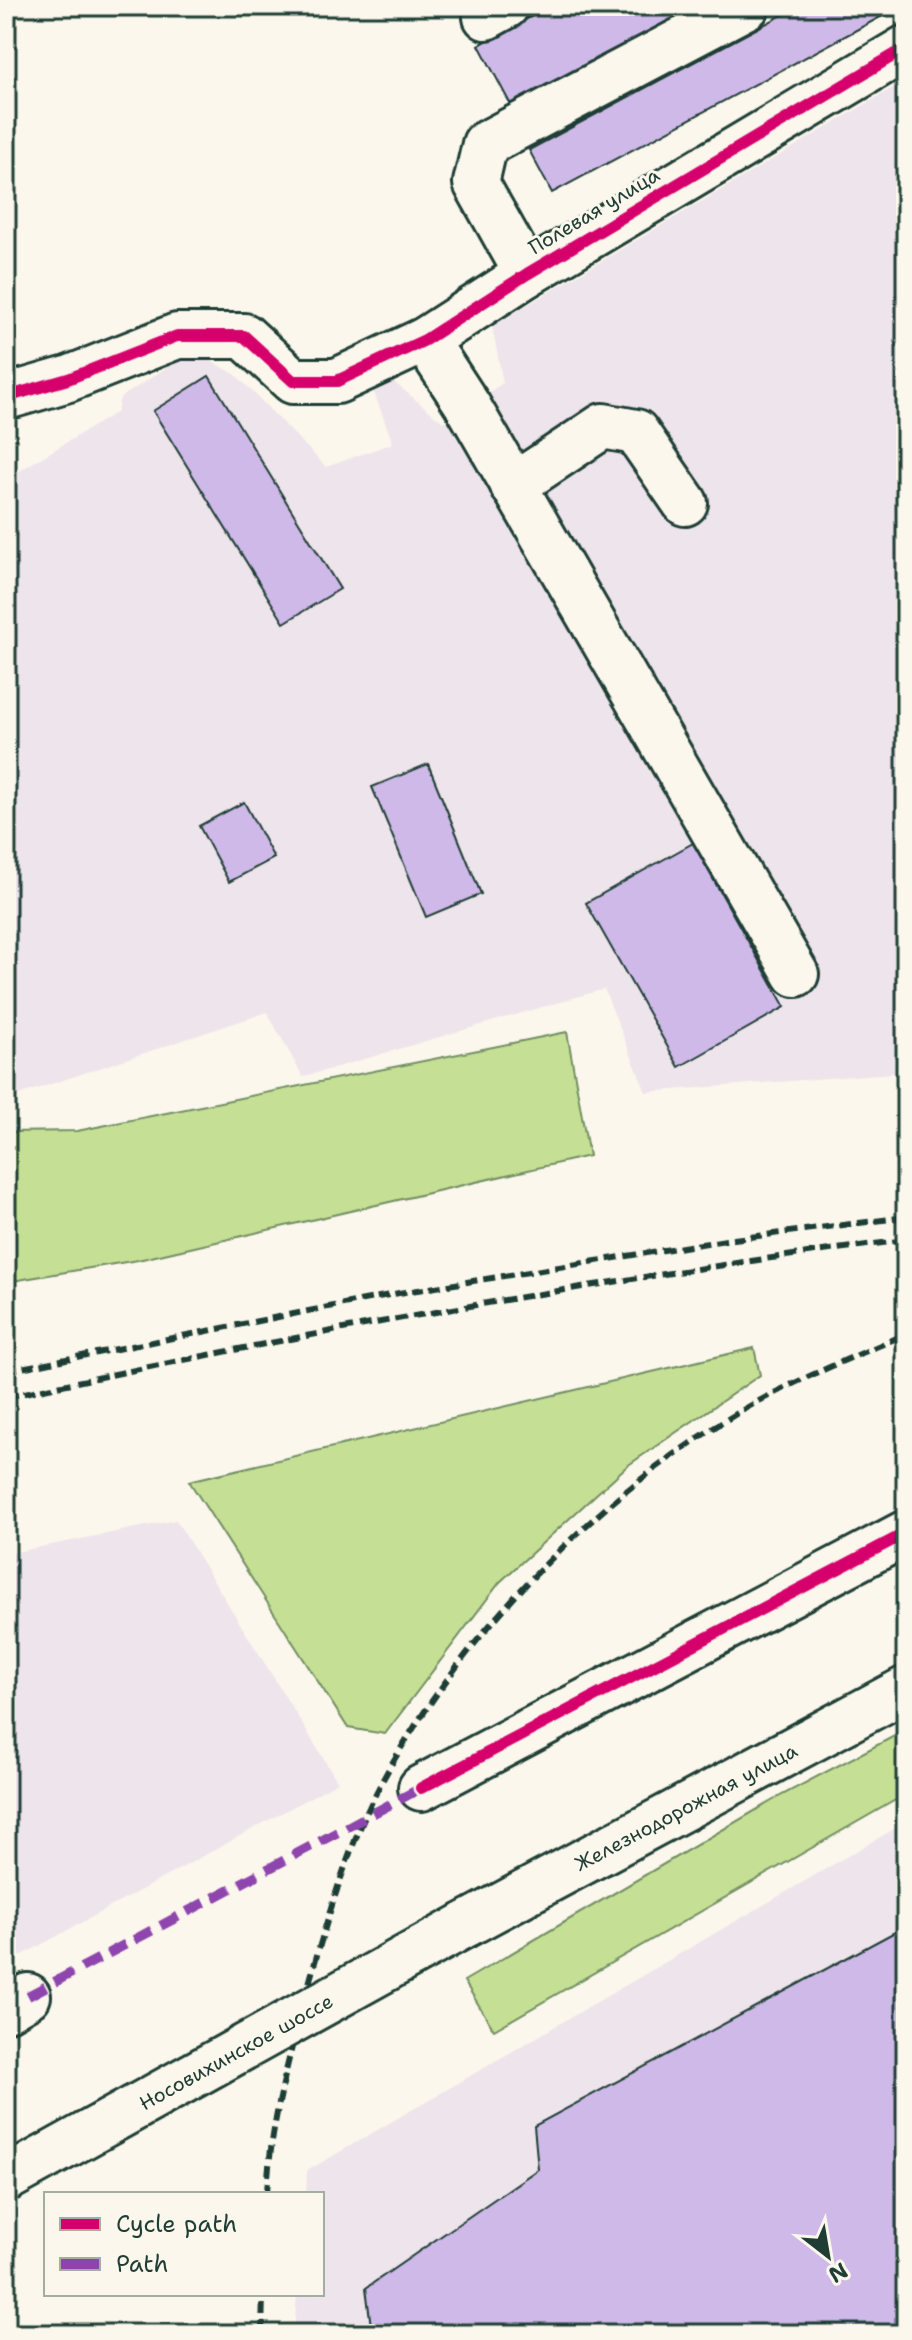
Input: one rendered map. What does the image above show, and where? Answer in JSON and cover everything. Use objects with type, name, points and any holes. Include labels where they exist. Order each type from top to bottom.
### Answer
[{"type":"street","points":[[527,274],[476,183],[485,144],[747,6]]},
{"type":"street","name":"Полевая улица","points":[[6,397],[68,379],[177,336],[244,336],[293,381],[337,381],[425,340],[527,274],[906,48]]},
{"type":"street","points":[[425,340],[796,974]]},
{"type":"street","points":[[513,486],[603,426],[636,432],[685,503]]},
{"type":"street","points":[[421,1788],[906,1533]]},
{"type":"street","name":"Железнодорожная улица","points":[[465,1925],[906,1689]]},
{"type":"street","name":"Носовихинское шоссе","points":[[6,2179],[465,1925]]},
{"type":"shaded area","points":[[906,80],[906,1072],[646,1092],[604,989],[303,1077],[267,1012],[6,1099],[6,479],[117,412],[120,398],[192,351],[235,374],[326,467],[393,443],[373,390],[390,379],[443,422],[503,383],[492,326]]},
{"type":"shaded area","points":[[176,1520],[338,1782],[6,1964],[6,1554]]},
{"type":"shaded area","points":[[906,1822],[906,2334],[294,2334],[297,2296],[324,2296],[324,2192],[306,2192],[307,2171]]},
{"type":"green space","points":[[567,1032],[589,1156],[138,1260],[6,1282],[6,1132],[77,1131]]},
{"type":"green space","points":[[754,1348],[760,1375],[627,1466],[500,1582],[385,1734],[348,1728],[189,1481]]},
{"type":"green space","points":[[906,1730],[906,1794],[494,2030],[464,1981],[782,1795]]},
{"type":"building","points":[[551,6],[709,6],[514,111],[479,45]]},
{"type":"building","points":[[799,6],[901,6],[552,193],[529,150]]},
{"type":"building","points":[[209,376],[340,589],[284,623],[153,411]]},
{"type":"building","points":[[428,764],[481,894],[426,917],[372,787]]},
{"type":"building","points":[[244,802],[274,858],[229,882],[199,826]]},
{"type":"building","points":[[693,843],[785,1007],[679,1067],[586,903]]},
{"type":"building","points":[[906,1926],[906,2334],[372,2334],[366,2288],[538,2169],[534,2126]]},
{"type":"railway","points":[[6,1371],[399,1293],[726,1240],[906,1217]]},
{"type":"railway","points":[[6,1397],[454,1309],[680,1272],[906,1240]]},
{"type":"railway","points":[[267,2192],[272,2140],[289,2059],[344,1870],[377,1790],[424,1713],[460,1662],[499,1614],[587,1525],[684,1448],[777,1392],[906,1334]]},
{"type":"railway","points":[[262,2334],[263,2296]]},
{"type":"marked path","points":[[28,1996],[421,1788]]},
{"type":"cycle path","points":[[6,397],[68,379],[177,336],[244,336],[293,381],[337,381],[425,340],[527,274],[906,48]]},
{"type":"cycle path","points":[[421,1788],[906,1533]]}]
